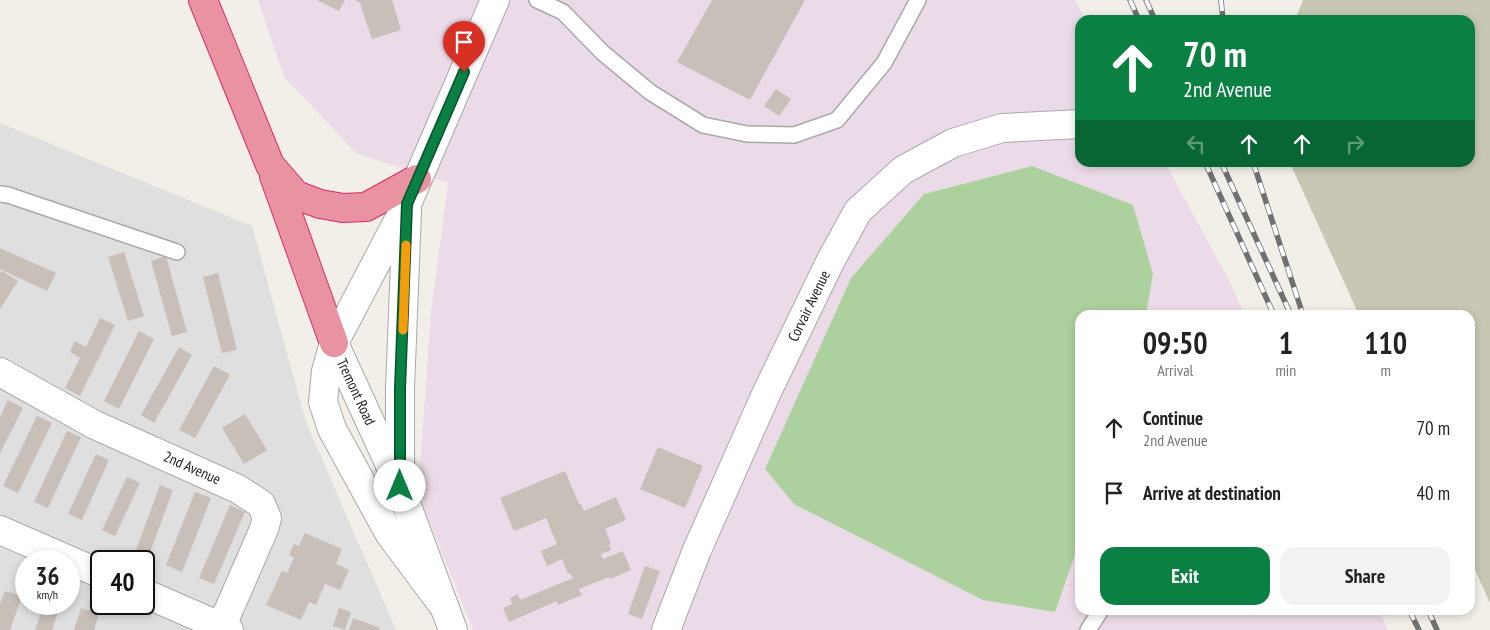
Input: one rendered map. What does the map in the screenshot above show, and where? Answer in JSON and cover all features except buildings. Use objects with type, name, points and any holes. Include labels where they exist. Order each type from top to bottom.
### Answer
[{"type":"highway","points":[[202,0],[270,165],[334,344]]},
{"type":"highway","points":[[270,165],[296,195],[320,204],[343,208],[366,207],[417,179]]},
{"type":"street","points":[[334,344],[407,204],[495,0]]},
{"type":"street","name":"Corvair Avenue","points":[[666,630],[697,550],[767,392],[830,262],[858,211],[903,170],[953,143],[1002,128],[1075,124]]},
{"type":"street","points":[[400,486],[400,389],[407,204]]},
{"type":"street","name":"Tremont Road","points":[[334,344],[400,486],[449,619]]},
{"type":"street","name":"Tremont Road","points":[[334,344],[326,371],[323,402],[332,429],[389,533],[449,619]]},
{"type":"street","name":"2nd Avenue","points":[[0,372],[96,425],[238,489],[261,504],[267,518],[264,529],[223,629]]},
{"type":"street","points":[[0,530],[90,569]]},
{"type":"street","points":[[155,598],[223,629]]},
{"type":"lane","points":[[537,0],[563,12],[603,53],[650,92],[703,125],[747,134],[794,135],[837,120],[884,63],[918,0]]},
{"type":"lane","points":[[0,194],[8,195],[177,252]]},
{"type":"lane","points":[[1088,630],[1098,615]]},
{"type":"shaded area","points":[[258,0],[1075,0],[1083,15],[1075,15],[1075,167],[1167,167],[1228,278],[1243,310],[1075,310],[1075,615],[1381,615],[1388,630],[473,630],[418,493],[431,312],[448,183],[356,153],[284,77]]},
{"type":"shaded area","points":[[1303,0],[1490,0],[1490,603],[1475,570],[1475,310],[1357,310],[1292,167],[1475,167],[1475,15],[1297,15]]},
{"type":"shaded area","points":[[0,123],[252,226],[306,422],[396,630],[0,630]]},
{"type":"green space","points":[[1032,166],[1133,205],[1153,274],[1147,310],[1075,310],[1075,554],[1055,612],[983,600],[794,504],[765,469],[851,278],[924,194]]},
{"type":"railway","points":[[1130,0],[1137,15]]},
{"type":"railway","points":[[1146,0],[1153,15]]},
{"type":"railway","points":[[1221,0],[1222,15]]},
{"type":"railway","points":[[1207,167],[1272,310]]},
{"type":"railway","points":[[1223,167],[1289,310]]},
{"type":"railway","points":[[1255,167],[1301,310]]},
{"type":"railway","points":[[1412,615],[1419,630]]},
{"type":"railway","points":[[1430,615],[1437,630]]},
{"type":"slow traffic","points":[[403,330],[406,245]]},
{"type":"route","points":[[400,486],[400,389],[407,204],[464,72]]}]
